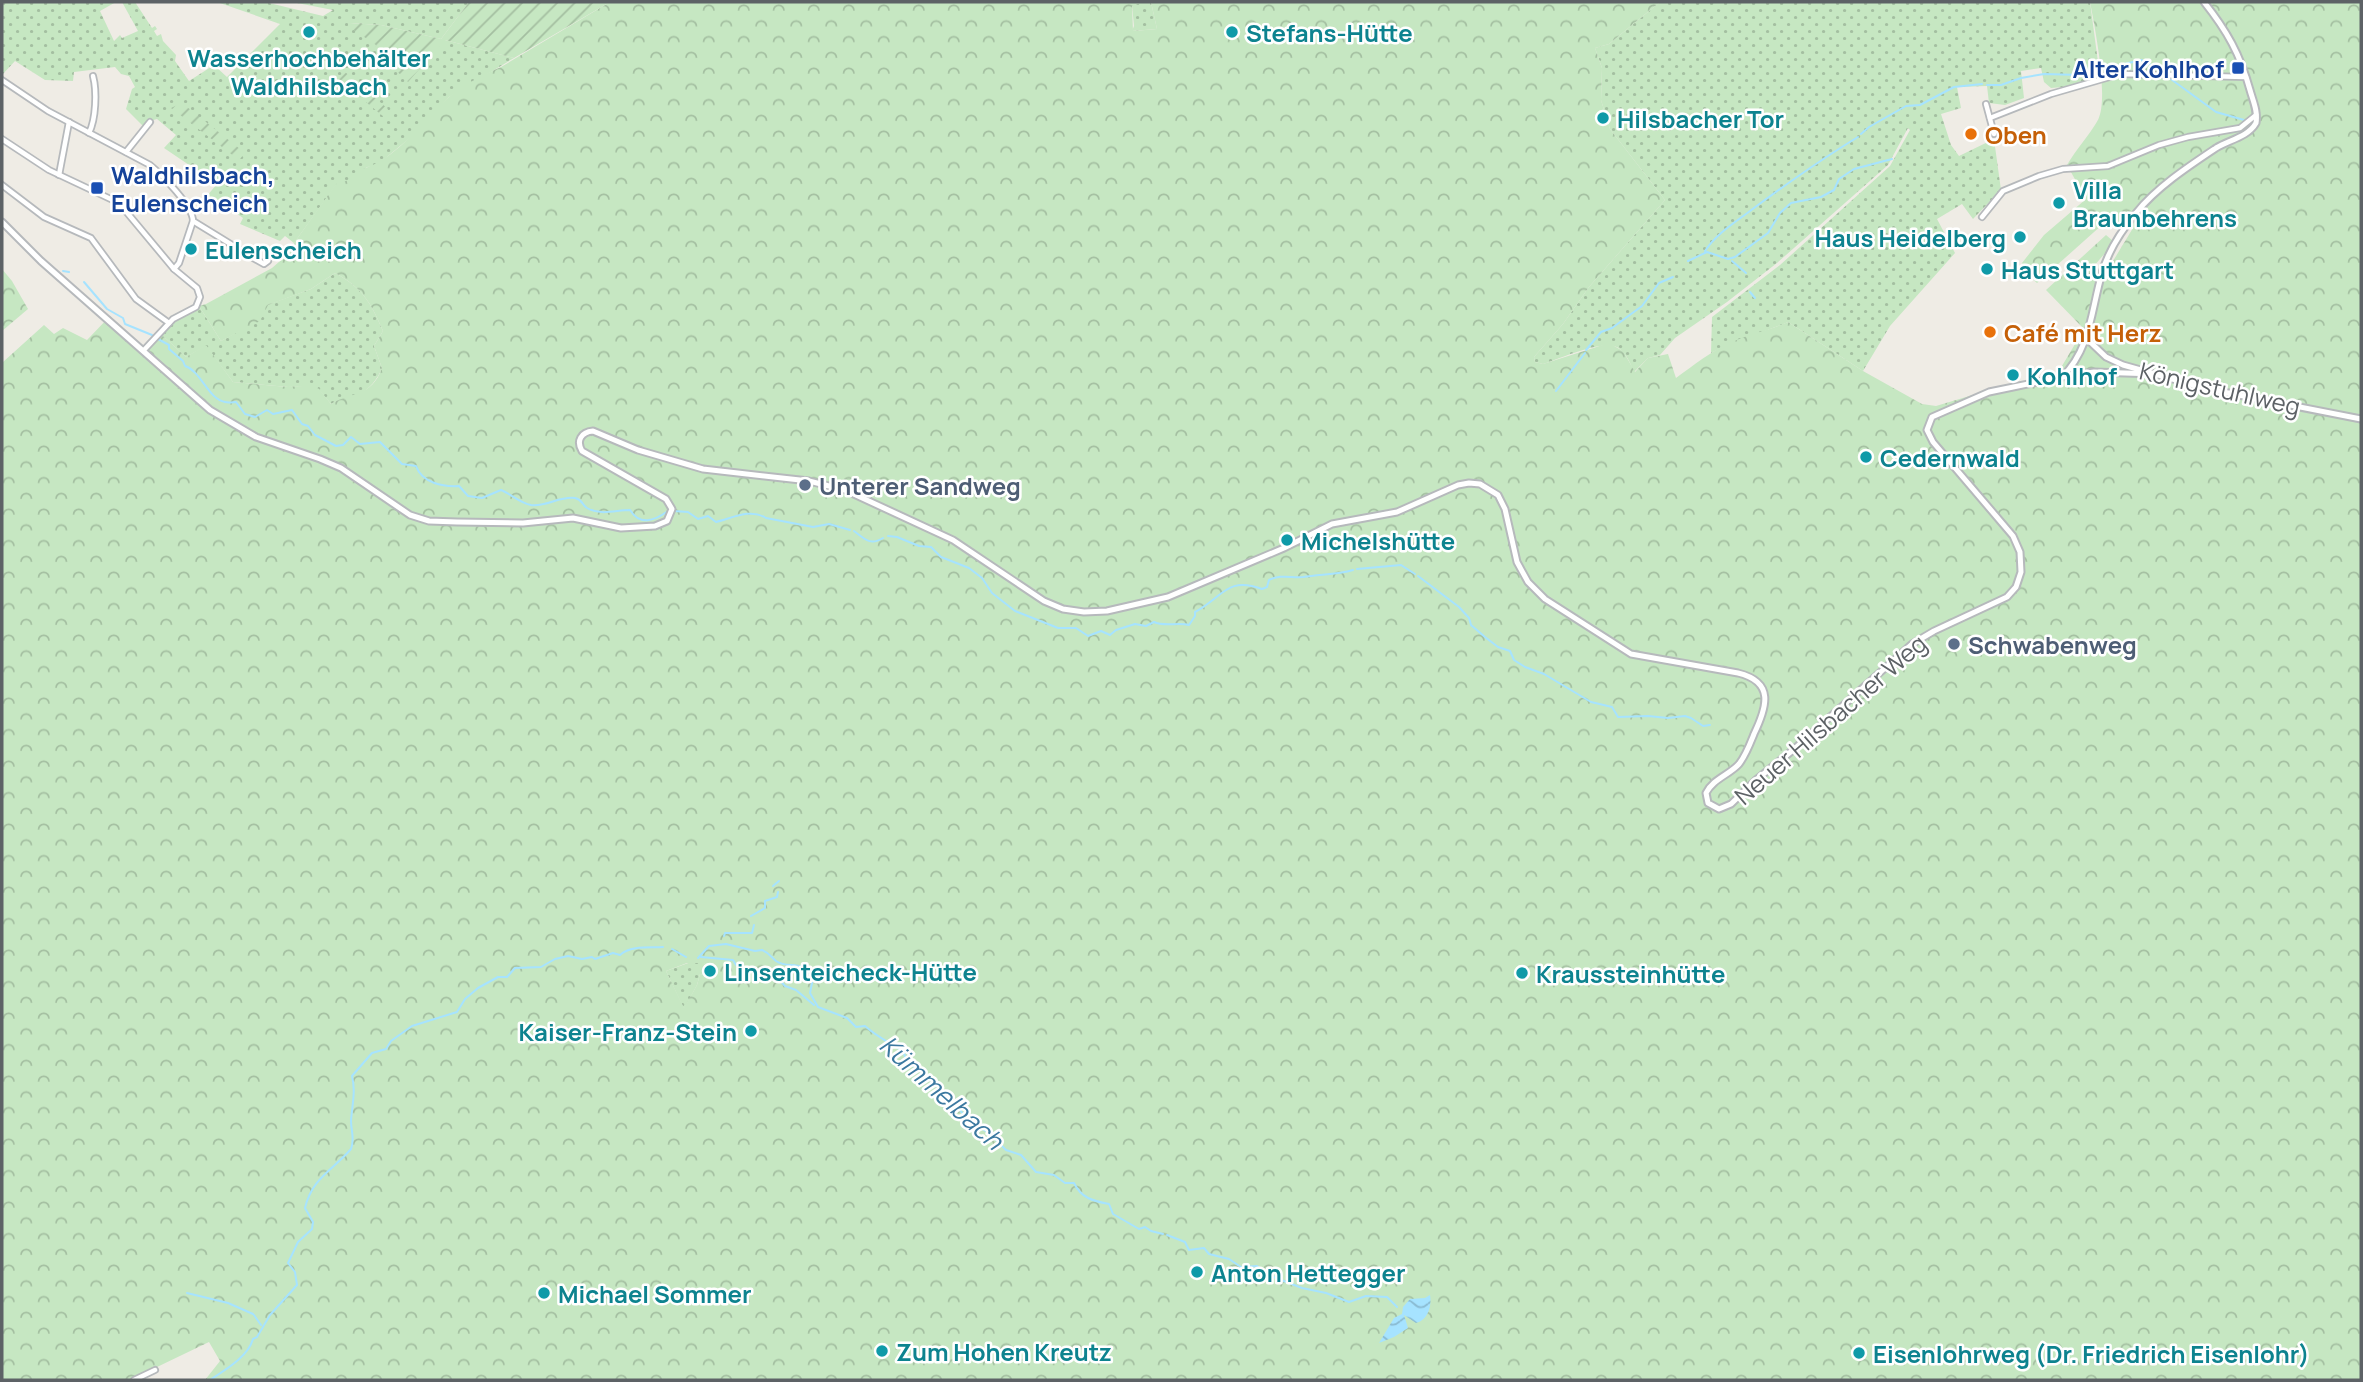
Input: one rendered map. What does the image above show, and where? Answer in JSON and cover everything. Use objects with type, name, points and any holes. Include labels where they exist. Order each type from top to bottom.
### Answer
[{"type":"street","points":[[2062,377],[2075,362],[2087,339],[2104,268],[2115,244],[2133,218],[2145,203],[2184,171],[2219,146],[2249,131],[2256,123],[2257,114],[2236,49],[2204,2]]},
{"type":"street","points":[[1990,118],[2050,94],[2124,74],[2246,77]]},
{"type":"street","points":[[89,133],[95,89],[93,76]]},
{"type":"street","points":[[2,80],[69,122],[150,165],[163,177],[192,213],[193,221],[174,269]]},
{"type":"street","points":[[1986,104],[1994,134]]},
{"type":"street","points":[[1982,217],[2003,191],[2039,176],[2063,169],[2108,166],[2159,145],[2240,128],[2257,114]]},
{"type":"street","points":[[59,175],[69,122]]},
{"type":"street","points":[[126,152],[150,122]]},
{"type":"street","points":[[2,139],[59,175],[121,205],[174,269],[195,286],[200,299],[196,307],[169,323],[144,351],[41,261],[2,222]]},
{"type":"street","points":[[2,185],[44,217],[91,238],[136,299],[169,323]]},
{"type":"street","points":[[193,221],[264,264],[268,261]]},
{"type":"street","name":"Königstuhlweg","points":[[2087,339],[2100,353],[2115,362],[2156,374],[2208,389],[2361,419]]},
{"type":"street","name":"Neuer Hilsbacher Weg","points":[[144,351],[197,400],[229,423],[271,443],[334,465],[356,477],[400,509],[424,520],[523,523],[573,518],[621,528],[655,526],[667,522],[672,509],[666,499],[582,451],[580,437],[593,431],[638,450],[703,469],[808,481],[845,490],[953,540],[1048,603],[1080,612],[1107,611],[1164,598],[1292,545],[1332,524],[1397,512],[1458,485],[1480,484],[1492,489],[1501,500],[1518,565],[1528,582],[1545,599],[1634,655],[1738,673],[1760,684],[1765,695],[1764,711],[1744,756],[1732,770],[1706,791],[1708,803],[1719,809],[1730,805],[1912,644],[2003,599],[2014,590],[2020,577],[2021,555],[2017,542],[1936,445],[1928,434],[1927,426],[1937,414],[1983,394],[2062,377]]},
{"type":"street","points":[[2062,377],[2094,372],[2156,374]]},
{"type":"street","points":[[134,1380],[155,1370]]},
{"type":"green space","points":[[2,2],[116,2],[100,11],[114,41],[120,35],[122,38],[138,31],[122,2],[135,2],[152,28],[155,26],[157,29],[154,31],[157,36],[161,34],[163,41],[176,55],[175,61],[189,81],[214,65],[227,77],[280,24],[217,2],[265,2],[323,16],[333,10],[292,2],[469,2],[441,39],[381,25],[348,23],[445,40],[514,58],[449,97],[417,132],[376,166],[367,167],[346,183],[336,185],[294,243],[285,236],[280,241],[240,224],[243,218],[222,203],[216,207],[206,197],[217,184],[164,148],[176,135],[157,119],[144,127],[126,109],[135,87],[129,76],[121,74],[115,67],[74,72],[73,81],[45,80],[15,61],[2,75]]},
{"type":"green space","points":[[469,2],[610,2],[514,58],[445,40],[408,82],[375,50],[376,45],[348,26],[348,23],[381,25],[441,39]]},
{"type":"green space","points":[[610,2],[1144,2],[1132,6],[1133,31],[1157,29],[1151,2],[1660,2],[1609,44],[1595,48],[1602,68],[1601,100],[1610,129],[1665,200],[1589,287],[1563,324],[1534,357],[1535,362],[1543,364],[1609,343],[1623,351],[1635,372],[1648,358],[1668,354],[1676,378],[1724,346],[1788,322],[1863,371],[1922,404],[1936,406],[1996,388],[2056,376],[2084,329],[2046,290],[2106,235],[2113,241],[2112,245],[2094,266],[2099,280],[2104,281],[2113,271],[2113,261],[2133,228],[2112,222],[2103,224],[2037,283],[2026,273],[2022,263],[2044,235],[2086,199],[2067,165],[2098,120],[2101,110],[2102,80],[2090,2],[2361,2],[2361,1380],[205,1380],[220,1361],[209,1342],[130,1380],[2,1380],[2,361],[44,325],[54,334],[63,328],[87,340],[110,316],[143,347],[153,344],[162,335],[186,357],[206,345],[233,382],[288,387],[316,385],[331,404],[367,389],[378,378],[382,368],[374,346],[383,331],[365,297],[353,284],[335,273],[311,289],[268,305],[260,321],[221,341],[199,306],[272,268],[295,248],[294,243],[336,184],[346,181],[390,154],[455,92]],"holes":[[[687,963],[704,963],[716,970],[713,977],[700,974],[684,1008],[666,971]]]},
{"type":"green space","points":[[1151,2],[1157,29],[1132,31],[1132,5]]},
{"type":"green space","points":[[1660,2],[2090,2],[2100,77],[2051,88],[2044,82],[2041,68],[2021,71],[2024,98],[2005,105],[1989,103],[1987,86],[1957,87],[1961,108],[1941,114],[1951,145],[1959,156],[1994,139],[2001,190],[1973,219],[1962,204],[1937,219],[1955,253],[1890,326],[1863,371],[1788,322],[1711,353],[1712,317],[1780,265],[1890,166],[1910,130],[1908,128],[1888,165],[1777,263],[1675,338],[1660,355],[1648,358],[1634,372],[1621,350],[1608,345],[1589,348],[1543,364],[1535,362],[1534,357],[1563,324],[1589,287],[1665,200],[1610,129],[1601,100],[1602,68],[1595,48],[1609,44]]},
{"type":"green space","points":[[345,72],[388,109],[384,117],[338,79]]},
{"type":"green space","points":[[182,103],[245,153],[239,160],[171,108]]},
{"type":"green space","points":[[2,269],[28,309],[2,331]]},
{"type":"green space","points":[[335,273],[353,284],[365,297],[383,331],[374,346],[382,368],[373,383],[356,397],[331,404],[316,386],[288,387],[233,382],[206,346],[186,357],[162,335],[169,323],[199,306],[221,341],[239,331],[267,305],[311,289]]},
{"type":"green space","points":[[691,962],[704,963],[717,970],[713,977],[700,974],[684,1009],[666,971]]},
{"type":"water","points":[[1430,1295],[1430,1308],[1424,1319],[1416,1323],[1404,1315],[1408,1328],[1379,1343],[1394,1318],[1402,1314],[1403,1307],[1410,1299]]},
{"type":"waterway","points":[[1987,85],[2001,85],[2044,74],[2080,75],[2141,60],[2163,71]]},
{"type":"waterway","points":[[2168,77],[2216,112],[2244,120]]},
{"type":"waterway","points":[[1861,134],[1906,106],[1920,105],[1954,87],[1982,84]]},
{"type":"waterway","points":[[1705,251],[1714,239],[1732,224],[1858,137]]},
{"type":"waterway","points":[[1688,261],[1707,252],[1728,259],[1735,257],[1768,233],[1780,213],[1791,203],[1821,197],[1834,190],[1839,179],[1854,169],[1892,159]]},
{"type":"waterway","points":[[1732,261],[1746,273]]},
{"type":"waterway","points":[[63,271],[69,272]]},
{"type":"waterway","points":[[1586,350],[1601,332],[1612,328],[1642,306],[1659,283],[1673,277]]},
{"type":"waterway","points":[[84,282],[107,309],[123,318],[125,324],[152,335]]},
{"type":"waterway","points":[[1750,292],[1755,298]]},
{"type":"waterway","points":[[158,339],[169,345],[169,349],[196,373],[214,396],[225,402],[236,402],[245,414],[255,417],[267,410],[273,414],[292,410],[302,424],[308,426],[315,435],[336,446],[343,445],[351,437],[360,444],[380,442],[402,464],[416,466],[428,480],[440,485],[459,486],[468,496],[482,498],[501,490],[531,505],[575,498],[592,510],[630,510],[643,520],[658,517],[668,511]]},
{"type":"waterway","points":[[1556,391],[1585,353]]},
{"type":"waterway","points":[[674,511],[688,512],[698,519],[708,516],[716,522],[754,514],[813,527],[829,524],[850,530]]},
{"type":"waterway","points":[[854,531],[871,541],[883,538]]},
{"type":"waterway","points":[[888,536],[931,547],[941,557],[969,568],[982,578],[992,593],[1015,611],[1058,628],[1076,628],[1088,636],[1101,631],[1110,635],[1116,630],[1135,624],[1146,626],[1154,622],[1189,625],[1195,612],[1233,587],[1241,585],[1262,589],[1267,587],[1269,580],[1277,577],[1303,577],[1353,570]]},
{"type":"waterway","points":[[1357,569],[1401,565],[1415,574]]},
{"type":"waterway","points":[[1418,576],[1459,607],[1469,618],[1471,625],[1485,637],[1498,647],[1510,651],[1514,660],[1591,702],[1612,707],[1618,717],[1685,716],[1703,726],[1710,725]]},
{"type":"waterway","points":[[773,886],[779,881]]},
{"type":"waterway","points":[[751,916],[765,908],[765,901],[777,897],[778,892]]},
{"type":"waterway","points":[[724,936],[725,933],[752,933],[754,925]]},
{"type":"waterway","name":"Kümmelbach","points":[[698,958],[709,946],[726,944],[755,951],[762,950],[776,961],[804,968],[813,978],[810,993],[818,1007],[847,1018],[856,1027],[865,1026],[901,1050],[907,1061],[940,1087],[966,1118],[973,1117],[977,1126],[988,1132],[1006,1150],[1021,1155],[1036,1172],[1054,1175],[1065,1183],[1074,1183],[1084,1195],[1109,1204],[1113,1214],[1139,1229],[1145,1227],[1163,1234]]},
{"type":"waterway","name":"Kümmelbach","points":[[210,1380],[246,1352],[270,1315],[297,1285],[295,1272],[288,1263],[298,1242],[312,1229],[313,1222],[305,1208],[308,1198],[318,1182],[351,1149],[354,1093],[352,1076],[372,1053],[386,1049],[391,1041],[412,1026],[457,1012],[465,999],[478,988],[498,977],[507,977],[515,968],[541,967],[555,959],[568,956],[595,959],[613,953],[620,955],[635,948],[663,947]]},
{"type":"waterway","name":"Kümmelbach","points":[[672,949],[686,957]]},
{"type":"waterway","points":[[701,957],[733,960],[736,965],[776,976],[785,986],[796,990],[814,1005]]},
{"type":"waterway","name":"Kümmelbach","points":[[1167,1235],[1185,1242],[1189,1250],[1204,1248],[1209,1254],[1229,1259],[1241,1267],[1257,1266],[1266,1274],[1302,1288],[1349,1302],[1366,1296],[1387,1297],[1397,1307]]},
{"type":"waterway","points":[[187,1293],[228,1303],[253,1314]]},
{"type":"waterway","points":[[254,1315],[261,1325]]},
{"type":"place","name":"Wasserhochbehälter Waldhilsbach","points":[[309,32]]},
{"type":"place","name":"Stefans-Hütte","points":[[1232,32]]},
{"type":"place","name":"Alter Kohlhof","points":[[2238,68]]},
{"type":"place","name":"Hilsbacher Tor","points":[[1603,118]]},
{"type":"place","name":"Oben","points":[[1971,134]]},
{"type":"place","name":"Waldhilsbach, Eulenscheich","points":[[97,188]]},
{"type":"place","name":"Villa Braunbehrens","points":[[2059,203]]},
{"type":"place","name":"Haus Heidelberg","points":[[2020,237]]},
{"type":"place","name":"Eulenscheich","points":[[191,249]]},
{"type":"place","name":"Haus Stuttgart","points":[[1987,269]]},
{"type":"place","name":"Café mit Herz","points":[[1990,332]]},
{"type":"place","name":"Kohlhof","points":[[2013,375]]},
{"type":"place","name":"Cedernwald","points":[[1866,457]]},
{"type":"place","name":"Unterer Sandweg","points":[[805,485]]},
{"type":"place","name":"Michelshütte","points":[[1287,540]]},
{"type":"place","name":"Schwabenweg","points":[[1954,644]]},
{"type":"place","name":"Linsenteicheck-Hütte","points":[[710,971]]},
{"type":"place","name":"Kraussteinhütte","points":[[1522,973]]},
{"type":"place","name":"Kaiser-Franz-Stein","points":[[751,1031]]},
{"type":"place","name":"Anton Hettegger","points":[[1197,1272]]},
{"type":"place","name":"Michael Sommer","points":[[544,1293]]},
{"type":"place","name":"Zum Hohen Kreutz","points":[[882,1351]]},
{"type":"place","name":"Eisenlohrweg (Dr. Friedrich Eisenlohr)","points":[[1859,1353]]}]
